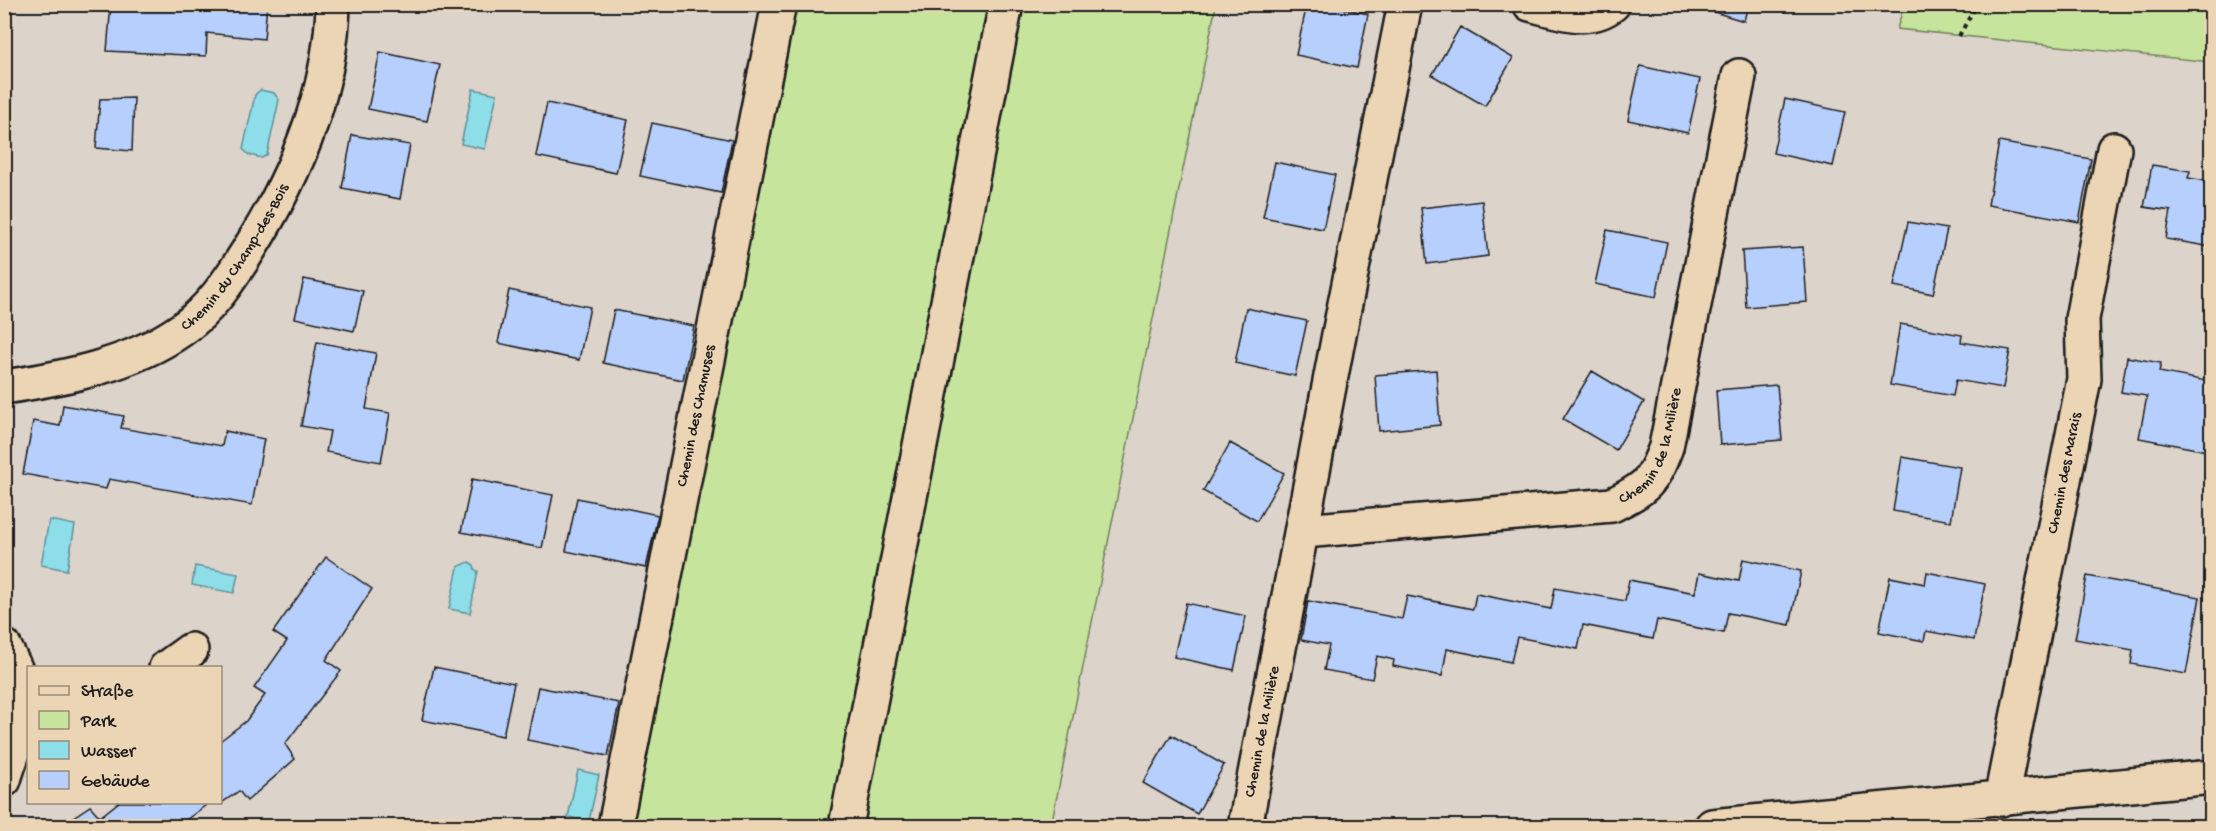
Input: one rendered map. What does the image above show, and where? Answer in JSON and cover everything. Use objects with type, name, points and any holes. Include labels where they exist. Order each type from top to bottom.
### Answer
[{"type":"street","name":"Chemin du Champ-des-Bois","points":[[4,387],[39,382],[141,352],[181,330],[204,312],[227,283],[273,212],[309,132],[325,74],[333,26],[333,4]]},
{"type":"street","name":"Chemin des Chamuses","points":[[615,826],[779,4]]},
{"type":"street","points":[[846,826],[1006,4]]},
{"type":"street","name":"Chemin de la Milière","points":[[1245,826],[1405,4]]},
{"type":"street","points":[[1530,4],[1581,16],[1604,12],[1613,4]]},
{"type":"street","name":"Chemin de la Milière","points":[[1303,531],[1612,505],[1641,490],[1657,469],[1666,447],[1739,76]]},
{"type":"street","name":"Chemin des Marais","points":[[2001,799],[2084,379],[2082,319],[2114,149]]},
{"type":"street","points":[[4,646],[27,700],[4,780]]},
{"type":"street","points":[[1712,826],[1905,817],[2001,799],[2211,777]]},
{"type":"path","points":[[1959,36],[1973,11],[1980,4]]},
{"type":"green space","points":[[786,5],[1216,5],[1051,826],[616,826]]},
{"type":"green space","points":[[1904,5],[2211,5],[2211,62],[1897,29]]},
{"type":"water","points":[[473,89],[497,94],[485,149],[461,144]]},
{"type":"water","points":[[260,90],[274,93],[279,100],[267,155],[262,158],[249,155],[243,149],[255,95]]},
{"type":"water","points":[[49,520],[75,525],[67,570],[41,565]]},
{"type":"water","points":[[469,562],[478,571],[470,613],[449,609],[458,567]]},
{"type":"water","points":[[195,566],[238,574],[234,593],[192,585]]},
{"type":"water","points":[[578,770],[599,775],[589,821],[568,817]]},
{"type":"building","points":[[111,4],[267,4],[264,39],[207,33],[206,56],[107,51]]},
{"type":"building","points":[[721,4],[752,4],[750,11]]},
{"type":"building","points":[[1307,4],[1326,4],[1368,14],[1357,68],[1296,55]]},
{"type":"building","points":[[1695,4],[1748,4],[1744,21],[1694,6]]},
{"type":"building","points":[[1460,27],[1513,58],[1485,106],[1432,75]]},
{"type":"building","points":[[380,52],[440,65],[427,121],[368,109]]},
{"type":"building","points":[[1640,66],[1700,79],[1688,133],[1628,120]]},
{"type":"building","points":[[134,98],[132,151],[96,148],[100,99]]},
{"type":"building","points":[[1785,99],[1845,112],[1833,166],[1773,153]]},
{"type":"building","points":[[547,103],[628,120],[616,173],[536,156]]},
{"type":"building","points":[[652,123],[732,140],[721,193],[640,176]]},
{"type":"building","points":[[352,135],[410,145],[400,199],[342,188]]},
{"type":"building","points":[[1999,142],[2091,159],[2079,222],[1988,205]]},
{"type":"building","points":[[1275,162],[1335,175],[1323,229],[1263,217]]},
{"type":"building","points":[[2152,165],[2190,171],[2188,178],[2212,182],[2212,247],[2166,239],[2171,211],[2144,207]]},
{"type":"building","points":[[1482,201],[1488,256],[1427,264],[1421,208]]},
{"type":"building","points":[[1908,222],[1947,229],[1933,294],[1894,286]]},
{"type":"building","points":[[1607,230],[1667,242],[1656,297],[1595,284]]},
{"type":"building","points":[[1803,247],[1807,302],[1746,307],[1742,251]]},
{"type":"building","points":[[304,279],[363,291],[354,331],[295,318]]},
{"type":"building","points":[[509,290],[590,307],[579,360],[498,343]]},
{"type":"building","points":[[1246,308],[1307,321],[1295,376],[1235,363]]},
{"type":"building","points":[[614,310],[694,326],[683,380],[603,363]]},
{"type":"building","points":[[1900,324],[1962,335],[1961,342],[2010,350],[2003,388],[1956,380],[1953,396],[1890,385]]},
{"type":"building","points":[[317,342],[376,353],[366,409],[390,413],[381,462],[326,452],[330,431],[301,426]]},
{"type":"building","points":[[2127,357],[2161,363],[2159,372],[2212,382],[2212,452],[2139,438],[2147,396],[2121,392]]},
{"type":"building","points":[[1436,370],[1440,425],[1379,431],[1375,375]]},
{"type":"building","points":[[1592,371],[1644,402],[1616,450],[1563,419]]},
{"type":"building","points":[[1777,385],[1782,440],[1720,445],[1716,390]]},
{"type":"building","points":[[63,405],[124,416],[121,428],[222,446],[225,431],[264,439],[252,505],[109,479],[106,489],[23,474],[33,421],[60,426]]},
{"type":"building","points":[[1230,443],[1284,473],[1257,521],[1203,491]]},
{"type":"building","points":[[1902,457],[1960,467],[1951,521],[1893,511]]},
{"type":"building","points":[[472,479],[553,495],[542,548],[461,532]]},
{"type":"building","points":[[577,498],[658,515],[646,568],[566,551]]},
{"type":"building","points":[[326,557],[372,589],[326,660],[341,671],[285,744],[295,759],[247,801],[239,791],[222,803],[222,739],[246,721],[265,695],[254,688],[287,641],[273,632]]},
{"type":"building","points":[[1743,559],[1801,571],[1790,625],[1728,613],[1724,633],[1657,620],[1653,639],[1583,625],[1578,649],[1517,637],[1511,662],[1447,649],[1442,676],[1393,666],[1394,660],[1377,656],[1372,679],[1324,670],[1329,645],[1301,640],[1308,601],[1402,619],[1407,596],[1473,609],[1476,594],[1551,609],[1555,588],[1625,601],[1629,580],[1695,593],[1699,573],[1739,581]]},
{"type":"building","points":[[1927,572],[1985,584],[1974,640],[1926,631],[1924,641],[1879,632],[1890,577],[1925,584]]},
{"type":"building","points":[[2087,576],[2200,597],[2186,674],[2131,664],[2133,650],[2075,639]]},
{"type":"building","points":[[1186,603],[1246,616],[1234,670],[1174,657]]},
{"type":"building","points":[[434,667],[514,683],[503,736],[422,720]]},
{"type":"building","points":[[538,687],[619,703],[608,756],[527,740]]},
{"type":"building","points":[[1171,735],[1224,765],[1197,814],[1143,783]]},
{"type":"building","points":[[116,804],[207,804],[178,826],[60,826],[90,806],[100,817]]}]
